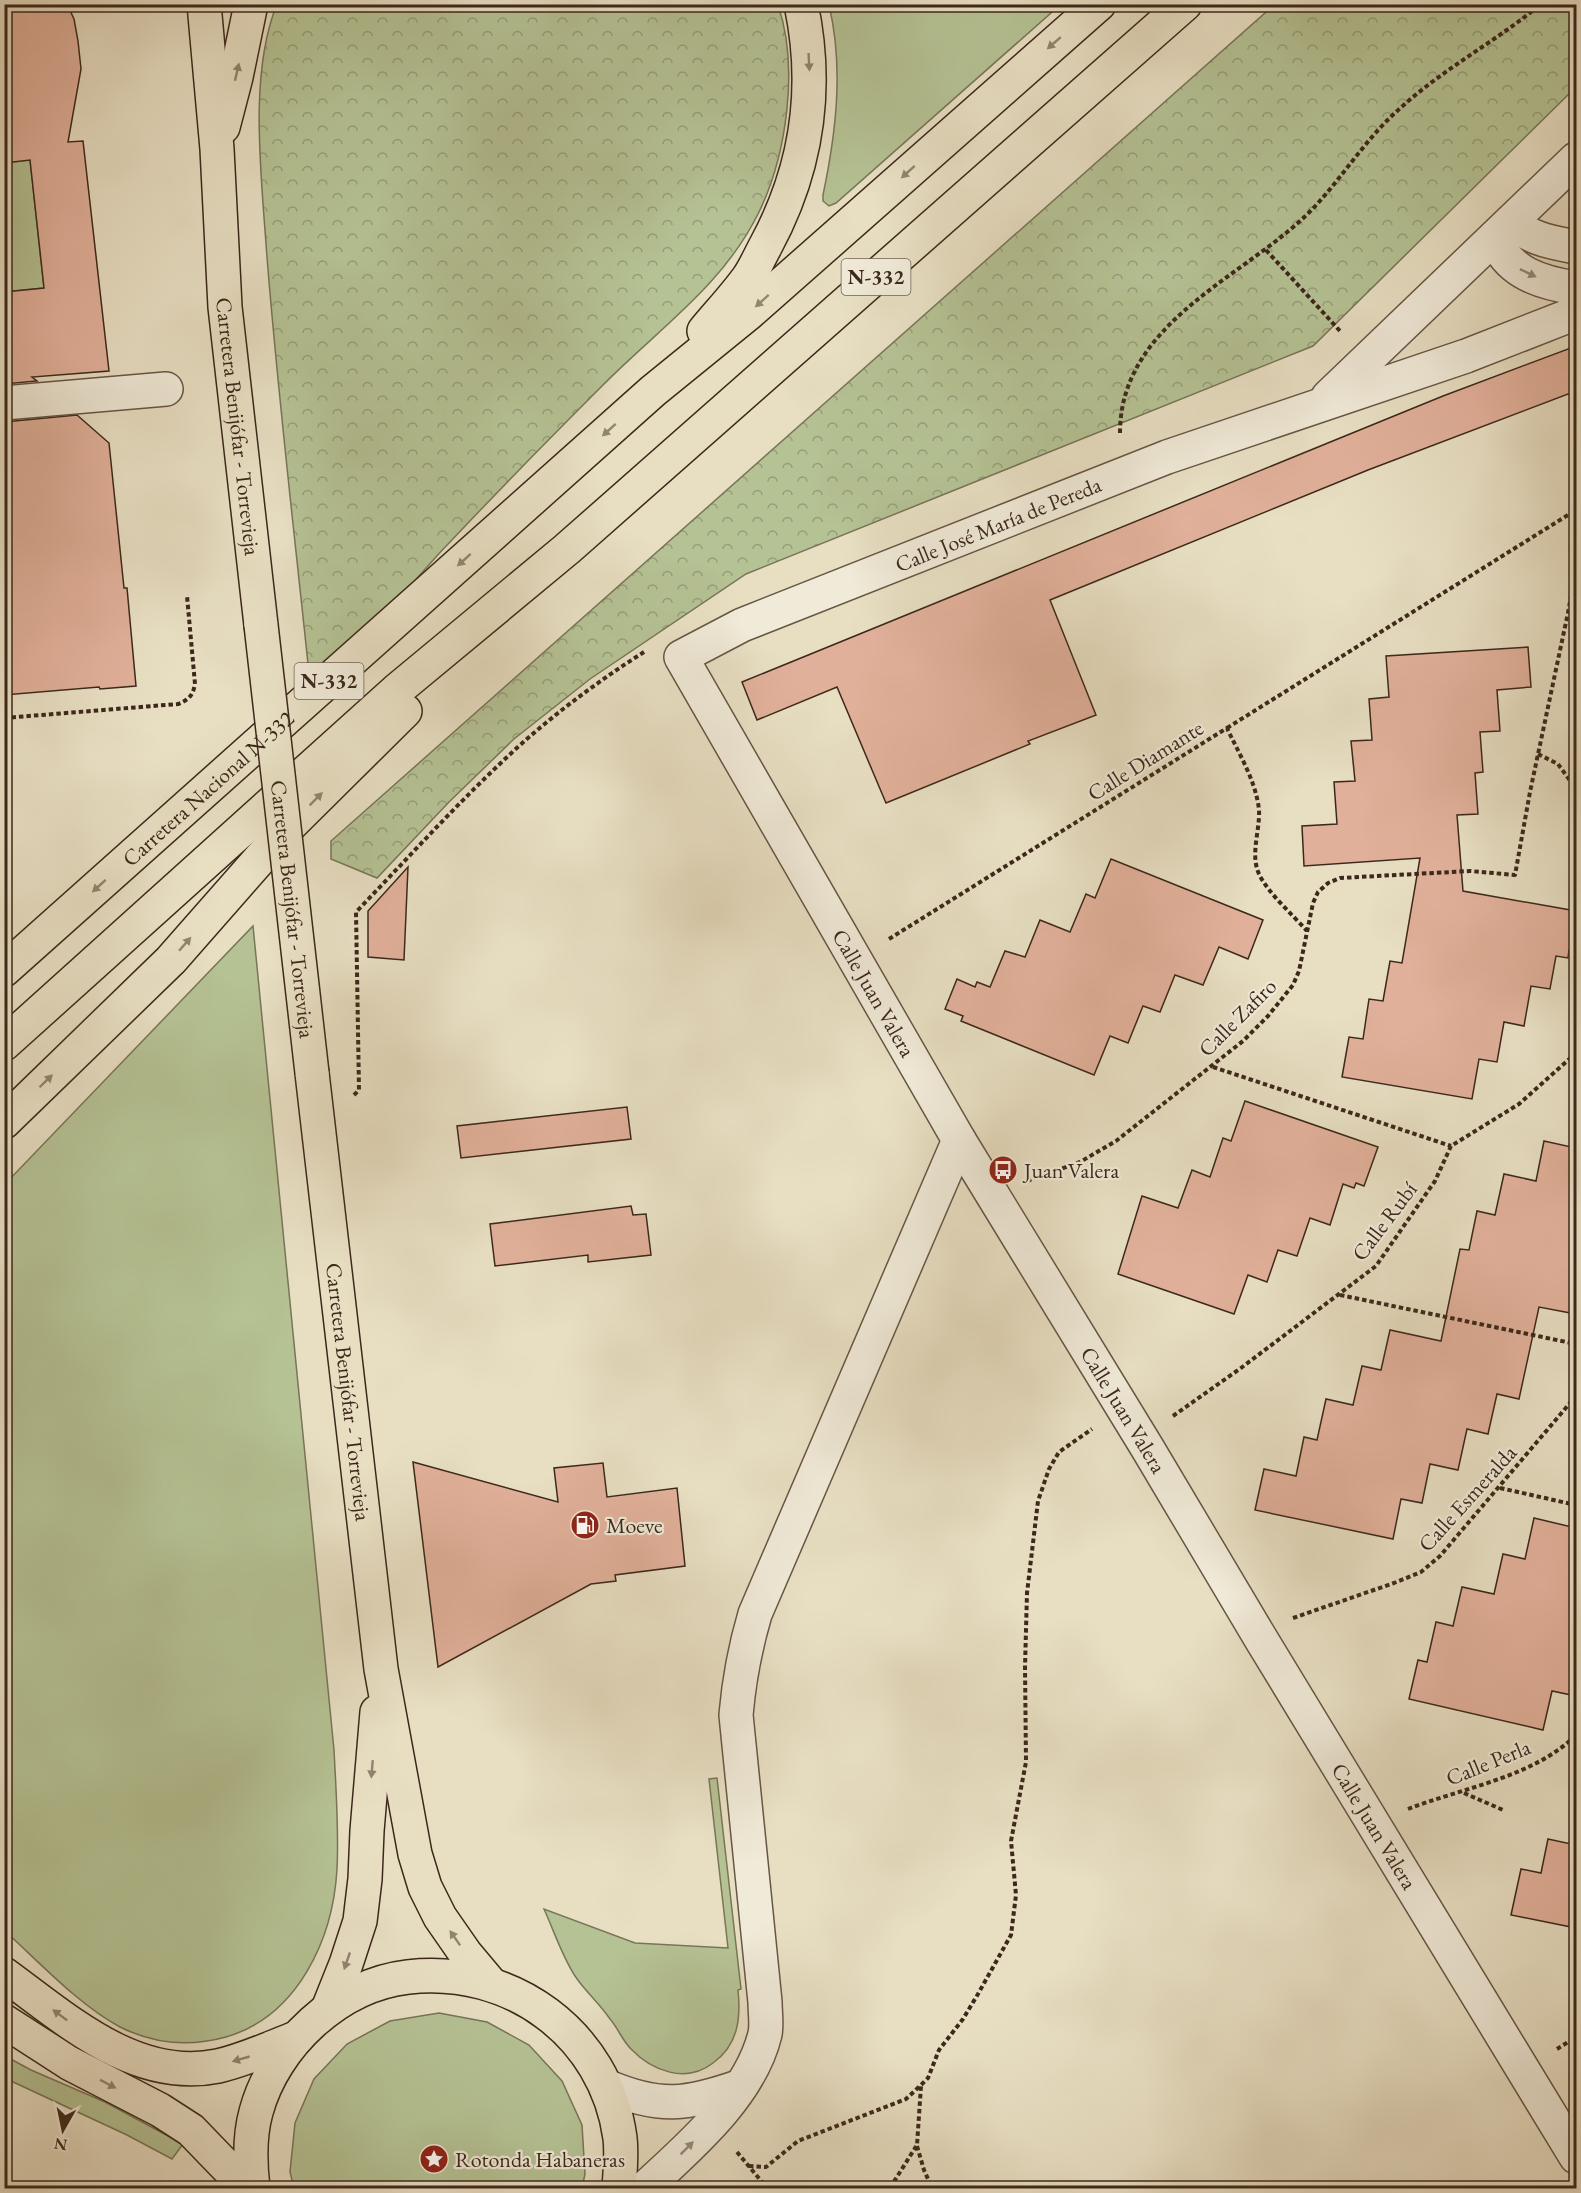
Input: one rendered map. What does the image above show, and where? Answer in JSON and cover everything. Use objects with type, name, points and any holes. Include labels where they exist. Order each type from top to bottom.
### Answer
[{"type":"main road","name":"Carretera Benijófar - Torrevieja","points":[[204,4],[217,149],[225,307],[381,1669],[415,1854],[425,1887],[465,1953],[491,1984]]},
{"type":"main road","name":"Carretera Benijófar - Torrevieja","points":[[217,149],[236,77],[251,4]]},
{"type":"main road","points":[[653,392],[749,277],[777,225],[796,172],[808,122],[810,62],[801,4]]},
{"type":"main road","name":"N-332","points":[[653,392],[749,313],[1099,4]]},
{"type":"main road","name":"N-332","points":[[4,1044],[397,690],[567,549],[1185,4]]},
{"type":"main road","name":"Carretera Nacional N-332","points":[[4,970],[653,392]]},
{"type":"main road","points":[[4,1122],[171,960],[287,828],[567,549]]},
{"type":"main road","name":"Carretera Benijófar - Torrevieja","points":[[328,2009],[360,1921],[381,1669]]},
{"type":"main road","points":[[4,1974],[75,2026],[106,2045],[159,2066],[190,2068],[216,2066],[248,2057],[296,2038]]},
{"type":"main road","points":[[252,2188],[250,2154],[256,2112],[272,2073],[296,2038],[328,2009],[366,1988],[407,1977],[449,1976],[491,1984],[530,2001],[564,2027],[588,2054],[606,2086],[615,2113],[620,2139],[619,2188]]},
{"type":"main road","points":[[4,2021],[69,2063],[160,2110],[190,2130],[247,2188]]},
{"type":"street","name":"Calle José María de Pereda","points":[[1320,405],[1576,159]]},
{"type":"street","points":[[1576,247],[1542,239],[1527,232],[1504,229],[1500,251],[1510,263],[1526,274],[1576,288]]},
{"type":"street","name":"Calle José María de Pereda","points":[[667,651],[742,625],[1145,466],[1466,356],[1576,313]]},
{"type":"street","points":[[4,403],[166,389]]},
{"type":"street","name":"Calle Juan Valera","points":[[667,651],[959,1140],[1576,2157]]},
{"type":"street","points":[[645,2188],[713,2122],[741,2086],[755,2065],[766,2032],[765,2002],[736,1715],[738,1682],[744,1653],[755,1614],[959,1140]]},
{"type":"street","points":[[606,2086],[641,2100],[659,2103],[708,2097],[741,2086]]},
{"type":"path","points":[[1120,433],[1120,418],[1129,385],[1137,368],[1152,346],[1182,312],[1203,294],[1266,250],[1300,221],[1320,201],[1373,135],[1394,113],[1439,76],[1497,38],[1541,4]]},
{"type":"path","points":[[1266,250],[1340,331]]},
{"type":"path","points":[[1227,728],[1576,510]]},
{"type":"path","points":[[1576,510],[1573,582],[1538,754],[1558,764],[1576,789]]},
{"type":"path","points":[[4,718],[178,704],[187,700],[194,693],[195,684],[187,596]]},
{"type":"path","points":[[349,1100],[359,1090],[356,912],[455,808],[519,746],[571,703],[667,651]]},
{"type":"path","name":"Calle Diamante","points":[[887,940],[1227,728],[1251,780],[1258,810],[1256,861],[1259,873],[1264,882],[1307,931]]},
{"type":"path","name":"Calle Zafiro","points":[[1030,1179],[1051,1174],[1080,1162],[1116,1141],[1243,1041],[1268,1016],[1293,985],[1299,971],[1313,903],[1318,892],[1328,883],[1340,878],[1470,870],[1515,876],[1538,754]]},
{"type":"path","points":[[1212,1066],[1451,1146],[1519,1104],[1576,1053]]},
{"type":"path","name":"Calle Rubí","points":[[1172,1417],[1376,1266],[1435,1181],[1451,1146]]},
{"type":"path","points":[[1340,1294],[1576,1344]]},
{"type":"path","name":"Calle Esmeralda","points":[[1294,1617],[1421,1572],[1440,1556],[1500,1488],[1576,1396]]},
{"type":"path","points":[[749,2166],[766,2167],[798,2141],[906,2099],[928,2078],[939,2050],[963,2019],[1011,1935],[1016,1895],[1011,1841],[1026,1762],[1025,1667],[1028,1593],[1038,1501],[1049,1469],[1059,1452],[1095,1427]]},
{"type":"path","points":[[1500,1488],[1576,1505]]},
{"type":"path","name":"Calle Perla","points":[[1407,1809],[1463,1792],[1526,1768],[1567,1744],[1576,1736]]},
{"type":"path","points":[[1463,1792],[1503,1810]]},
{"type":"path","points":[[1552,2052],[1576,2037]]},
{"type":"path","points":[[921,2085],[917,2145],[932,2188]]},
{"type":"path","points":[[890,2188],[917,2145]]},
{"type":"path","points":[[736,2150],[766,2188]]},
{"type":"green space","points":[[277,4],[778,5],[788,55],[787,110],[777,164],[759,212],[727,262],[688,305],[623,365],[526,463],[400,597],[310,683],[275,354],[260,154],[259,122],[263,60],[268,31]]},
{"type":"green space","points":[[829,4],[1060,5],[836,203],[829,206],[823,201],[823,195],[835,124],[837,76],[834,29]]},
{"type":"green space","points":[[1275,4],[1576,5],[1576,87],[1313,346],[746,574],[590,679],[514,739],[449,802],[377,878],[331,859],[331,841]]},
{"type":"green space","points":[[30,160],[44,288],[5,292],[4,163]]},
{"type":"green space","points":[[253,926],[334,1750],[337,1869],[328,1922],[319,1947],[292,1993],[273,2012],[251,2027],[226,2037],[186,2043],[159,2040],[133,2033],[105,2018],[60,1982],[5,1931],[5,1184]]},
{"type":"green space","points":[[717,1778],[741,1989],[738,1990],[738,2021],[733,2040],[721,2056],[703,2069],[681,2074],[659,2069],[639,2057],[628,2045],[570,1968],[544,1909],[635,1943],[728,1948],[709,1779]]},
{"type":"green space","points":[[439,2013],[487,2022],[529,2045],[562,2081],[582,2125],[585,2174],[582,2188],[294,2188],[290,2172],[295,2123],[314,2079],[347,2044],[390,2021]]},
{"type":"green space","points":[[5,2056],[31,2070],[105,2102],[183,2144],[172,2159],[127,2135],[11,2081],[5,2077]]},
{"type":"building","points":[[4,4],[67,4],[74,19],[81,69],[68,142],[83,141],[109,371],[32,377],[37,381],[4,384],[4,292],[44,288],[30,160],[4,163]]},
{"type":"building","points":[[1576,346],[1576,391],[1368,470],[1050,600],[1096,715],[1028,741],[1030,744],[886,803],[837,687],[757,720],[742,682],[1443,396]]},
{"type":"building","points":[[77,415],[109,443],[124,588],[127,588],[136,686],[4,695],[4,422]]},
{"type":"building","points":[[1528,647],[1531,687],[1497,690],[1500,731],[1480,732],[1483,772],[1475,773],[1478,814],[1457,815],[1463,891],[1576,911],[1576,951],[1569,950],[1568,958],[1556,956],[1550,989],[1531,986],[1524,1026],[1504,1022],[1497,1062],[1479,1059],[1472,1099],[1342,1077],[1349,1037],[1363,1039],[1369,999],[1383,1001],[1390,961],[1402,963],[1420,858],[1304,866],[1302,826],[1337,824],[1334,782],[1355,781],[1351,741],[1372,740],[1369,699],[1389,697],[1386,656]]},
{"type":"building","points":[[1111,859],[1263,920],[1248,959],[1219,947],[1203,985],[1175,975],[1160,1012],[1143,1006],[1128,1043],[1110,1036],[1094,1075],[961,1021],[963,1016],[945,1009],[957,979],[975,987],[977,982],[990,987],[1005,951],[1025,957],[1040,920],[1070,932],[1086,894],[1095,898]]},
{"type":"building","points":[[408,867],[404,960],[368,957],[368,911]]},
{"type":"building","points":[[1245,1101],[1378,1147],[1364,1186],[1356,1183],[1354,1188],[1343,1184],[1330,1225],[1310,1218],[1297,1256],[1278,1250],[1267,1282],[1248,1275],[1234,1314],[1118,1274],[1142,1196],[1178,1208],[1192,1170],[1210,1177],[1223,1138],[1231,1141]]},
{"type":"building","points":[[627,1107],[631,1139],[461,1158],[457,1126]]},
{"type":"building","points":[[1544,1141],[1576,1148],[1576,1314],[1539,1307],[1519,1399],[1497,1394],[1488,1434],[1467,1429],[1458,1470],[1430,1464],[1422,1503],[1401,1499],[1393,1539],[1255,1510],[1264,1469],[1296,1476],[1304,1437],[1317,1440],[1326,1399],[1353,1405],[1362,1366],[1381,1370],[1390,1330],[1441,1341],[1460,1249],[1469,1250],[1477,1211],[1495,1215],[1504,1174],[1536,1181]]},
{"type":"building","points":[[631,1206],[633,1215],[646,1214],[651,1255],[588,1262],[588,1255],[495,1266],[490,1224]]},
{"type":"building","points":[[413,1462],[558,1502],[554,1468],[603,1463],[607,1497],[677,1488],[685,1566],[615,1575],[616,1581],[591,1584],[438,1667]]},
{"type":"building","points":[[1534,1518],[1576,1528],[1576,1696],[1552,1691],[1543,1730],[1409,1699],[1418,1660],[1427,1662],[1436,1622],[1453,1626],[1462,1587],[1494,1594],[1503,1554],[1525,1559]]},
{"type":"building","points":[[1548,1839],[1576,1845],[1576,1928],[1511,1915],[1521,1869],[1541,1873]]},
{"type":"place","name":"Juan Valera","points":[[1003,1170]]},
{"type":"place","name":"Moeve","points":[[585,1525]]},
{"type":"place","name":"Rotonda Habaneras","points":[[434,2159]]}]
